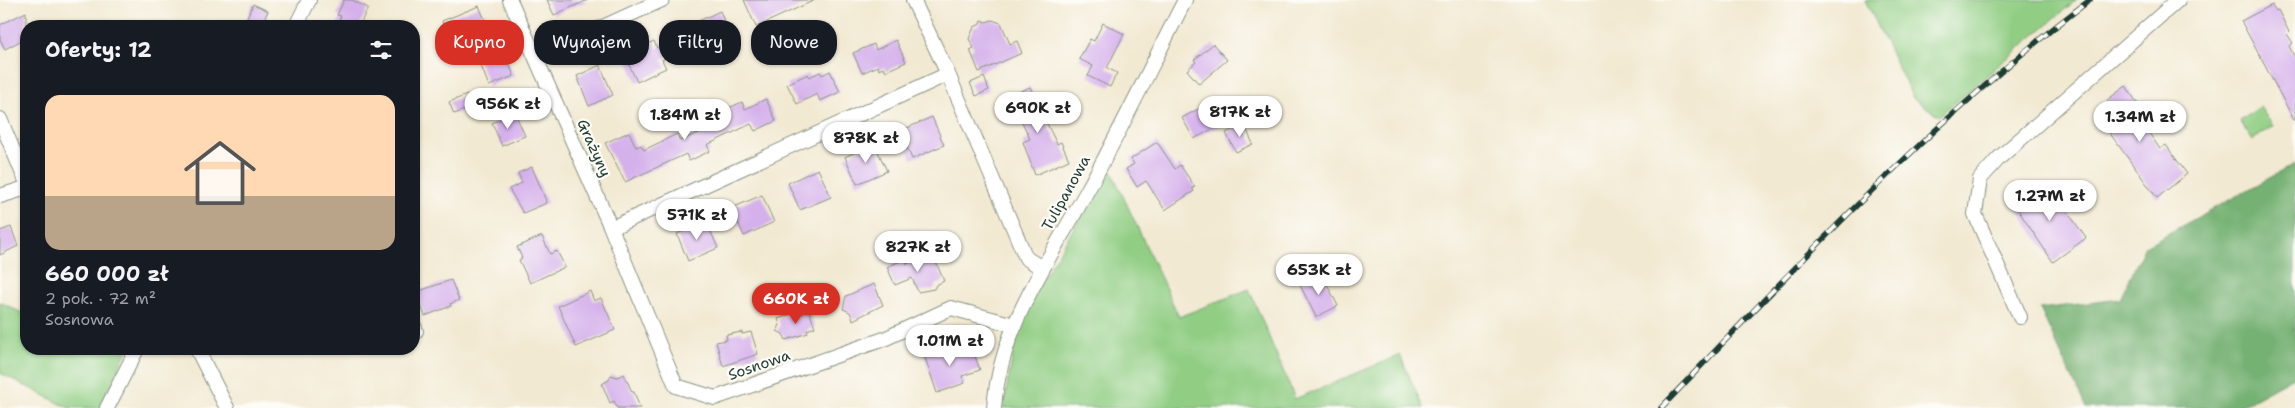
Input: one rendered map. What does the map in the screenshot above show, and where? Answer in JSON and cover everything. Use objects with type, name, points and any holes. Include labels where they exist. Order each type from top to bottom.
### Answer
[{"type":"street","points":[[299,20],[308,0]]},
{"type":"street","name":"Grażyny","points":[[510,0],[534,53]]},
{"type":"street","points":[[618,20],[662,0]]},
{"type":"street","points":[[913,0],[948,74],[1026,258],[1042,268]]},
{"type":"street","name":"Tulipanowa","points":[[994,408],[995,394],[1014,325],[1042,268],[1086,193],[1185,0]]},
{"type":"street","points":[[2020,317],[1975,214],[1980,179],[1999,158],[2178,0]]},
{"type":"street","name":"Grażyny","points":[[540,65],[611,228]]},
{"type":"street","points":[[611,228],[948,74]]},
{"type":"street","points":[[0,119],[20,167]]},
{"type":"street","points":[[0,196],[20,190]]},
{"type":"street","name":"Sosnowa","points":[[611,228],[676,386],[715,398],[884,339],[951,308],[1014,325]]},
{"type":"street","points":[[107,408],[134,355]]},
{"type":"street","points":[[200,355],[227,408]]},
{"type":"green space","points":[[1865,0],[2076,0],[1939,116],[1913,98]]},
{"type":"green space","points":[[2260,107],[2273,126],[2253,140],[2240,121]]},
{"type":"green space","points":[[2295,164],[2295,376],[2237,408],[2086,408],[2040,309],[2120,299],[2145,246]]},
{"type":"green space","points":[[1110,168],[1179,317],[1249,289],[1295,399],[1400,355],[1423,408],[1003,408],[1020,317]]},
{"type":"green space","points":[[0,302],[20,312],[20,355],[125,355],[100,408],[69,408],[0,373]]},
{"type":"building","points":[[344,0],[352,0],[368,8],[362,20],[339,20],[341,16],[337,15]]},
{"type":"building","points":[[547,0],[588,0],[554,15]]},
{"type":"building","points":[[744,0],[815,0],[771,20],[753,20]]},
{"type":"building","points":[[253,4],[268,11],[264,20],[246,20]]},
{"type":"building","points":[[2272,5],[2276,11],[2278,10],[2289,32],[2287,34],[2293,43],[2289,46],[2295,58],[2295,122],[2241,21]]},
{"type":"building","points":[[479,6],[485,20],[444,20]]},
{"type":"building","points":[[720,11],[724,20],[701,20]]},
{"type":"building","points":[[26,12],[26,20],[20,20],[20,41],[5,49],[0,39],[0,25]]},
{"type":"building","points":[[981,20],[986,22],[992,20],[1001,23],[1010,44],[1017,41],[1022,53],[979,72],[970,50],[974,48],[969,39],[974,27],[979,25]]},
{"type":"building","points":[[1103,23],[1124,34],[1107,68],[1117,73],[1110,87],[1088,76],[1093,66],[1079,59],[1090,39],[1094,41]]},
{"type":"building","points":[[896,40],[906,62],[886,71],[884,67],[879,70],[878,66],[862,73],[853,53],[874,44],[876,50]]},
{"type":"building","points":[[654,41],[657,48],[659,47],[659,65],[664,65],[666,68],[637,82],[629,65],[649,65],[649,43]]},
{"type":"building","points":[[1213,44],[1227,60],[1199,84],[1187,70],[1196,62],[1194,60]]},
{"type":"building","points":[[481,65],[510,65],[514,76],[489,86]]},
{"type":"building","points":[[600,65],[613,95],[589,106],[577,76]]},
{"type":"building","points":[[830,71],[840,92],[820,101],[817,94],[797,104],[787,84],[808,74],[809,77],[820,72],[822,75]]},
{"type":"building","points":[[984,77],[989,90],[976,96],[970,83]]},
{"type":"building","points":[[2126,86],[2149,121],[2144,126],[2160,149],[2166,145],[2187,174],[2157,198],[2095,113],[2109,103],[2107,100]]},
{"type":"building","points":[[1030,87],[1034,95],[1041,98],[1038,104],[1057,144],[1061,142],[1069,160],[1035,175],[1023,142],[1030,139],[1010,96]]},
{"type":"building","points":[[467,95],[473,107],[454,114],[449,102]]},
{"type":"building","points":[[766,99],[776,121],[755,131],[751,124],[707,145],[710,151],[689,161],[686,154],[625,182],[605,143],[629,132],[636,147],[641,145],[644,150],[677,134],[680,141],[726,121],[722,111],[742,102],[745,109]]},
{"type":"building","points":[[1209,103],[1221,124],[1194,139],[1182,118]]},
{"type":"building","points":[[515,113],[525,136],[502,146],[492,123]]},
{"type":"building","points":[[932,117],[944,145],[912,159],[900,131]]},
{"type":"building","points":[[1244,124],[1253,144],[1236,152],[1226,133]]},
{"type":"building","points":[[1157,142],[1175,169],[1180,165],[1195,187],[1192,188],[1194,191],[1165,210],[1146,181],[1137,187],[1126,169],[1134,164],[1131,159]]},
{"type":"building","points":[[874,143],[887,171],[857,184],[845,157]]},
{"type":"building","points":[[532,167],[547,203],[523,213],[509,189],[522,183],[518,173]]},
{"type":"building","points":[[818,169],[831,197],[800,210],[788,183]]},
{"type":"building","points":[[2048,184],[2086,238],[2053,262],[2014,204]]},
{"type":"building","points":[[762,195],[774,222],[744,236],[732,208]]},
{"type":"building","points":[[706,221],[718,248],[688,261],[677,234]]},
{"type":"building","points":[[11,227],[18,246],[0,255],[0,231]]},
{"type":"building","points":[[542,236],[550,254],[557,251],[565,267],[530,283],[519,260],[522,258],[517,247]]},
{"type":"building","points":[[932,253],[944,281],[936,285],[934,289],[918,292],[912,278],[895,285],[887,267],[905,259],[907,264]]},
{"type":"building","points":[[1322,274],[1338,306],[1316,317],[1300,285]]},
{"type":"building","points":[[451,280],[459,300],[450,304],[451,306],[425,316],[420,303],[420,291]]},
{"type":"building","points":[[874,284],[883,305],[853,320],[850,312],[843,309],[846,296]]},
{"type":"building","points":[[590,291],[594,301],[601,298],[615,330],[576,347],[558,306]]},
{"type":"building","points":[[800,311],[801,314],[809,311],[815,327],[807,330],[808,333],[786,340],[783,334],[777,331],[780,325],[778,319]]},
{"type":"building","points":[[742,332],[742,334],[751,332],[758,354],[723,366],[716,342],[727,340],[726,335]]},
{"type":"building","points":[[971,345],[980,370],[962,376],[965,383],[937,393],[923,352],[940,346],[944,355]]},
{"type":"building","points":[[624,374],[640,408],[617,408],[614,401],[610,403],[602,384],[609,380],[611,375],[617,377]]},
{"type":"railway","points":[[1661,408],[1867,195],[1975,94],[2090,0]]}]
